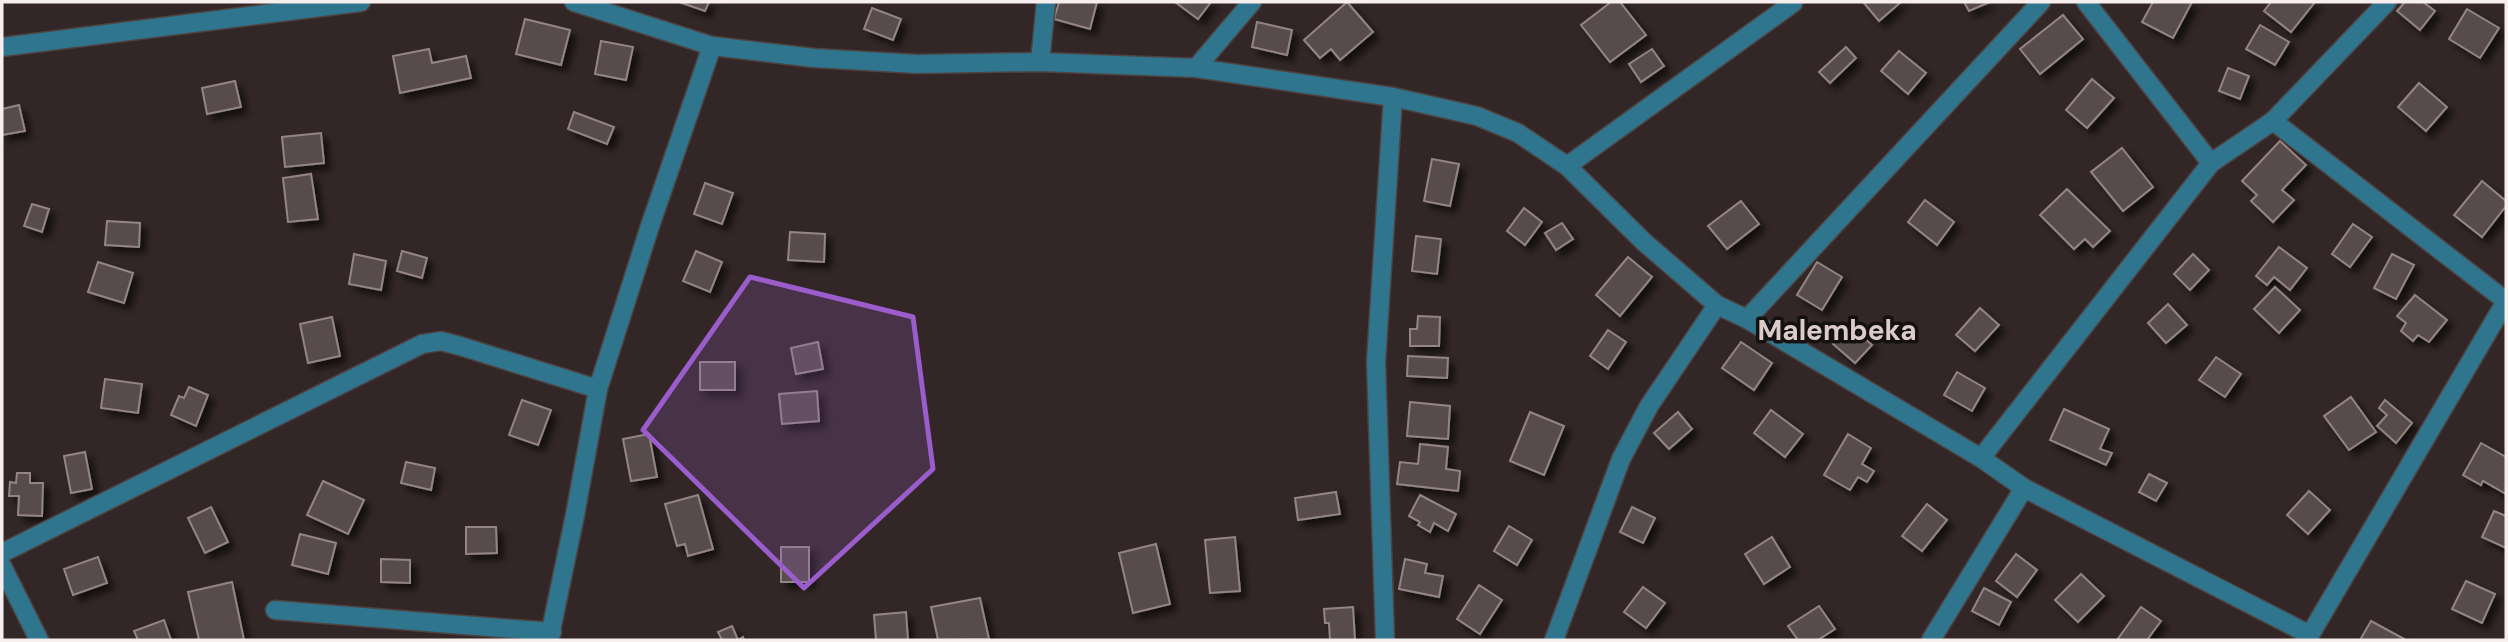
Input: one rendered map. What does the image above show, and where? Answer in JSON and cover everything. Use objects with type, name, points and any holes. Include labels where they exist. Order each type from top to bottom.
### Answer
[{"type":"street","points":[[2,47],[361,2]]},
{"type":"street","points":[[574,2],[712,46],[814,58],[917,64],[1040,62],[1196,68],[1393,97],[1477,116],[1518,133],[1567,166],[1644,242],[1717,304],[1747,319],[1981,458],[2024,488],[2309,638],[2506,301],[2273,121]]},
{"type":"street","points":[[1040,62],[1046,2]]},
{"type":"street","points":[[1196,68],[1252,2]]},
{"type":"street","points":[[1747,319],[2041,2]]},
{"type":"street","points":[[2086,2],[2211,163]]},
{"type":"street","points":[[1981,458],[2211,163],[2273,121],[2387,2]]},
{"type":"street","points":[[1567,166],[1793,3]]},
{"type":"street","points":[[275,610],[550,636],[598,389],[712,46]]},
{"type":"street","points":[[1385,640],[1376,362],[1393,97]]},
{"type":"street","points":[[1554,640],[1620,459],[1649,406],[1717,304]]},
{"type":"street","points":[[2,553],[422,344],[441,341],[451,343],[598,389]]},
{"type":"street","points":[[1931,640],[2024,488]]},
{"type":"street","points":[[2,566],[38,640]]},
{"type":"highlighted area","points":[[750,277],[913,317],[933,469],[804,588],[643,430]]},
{"type":"building","points":[[679,2],[709,2],[705,11]]},
{"type":"building","points":[[1059,2],[1097,2],[1090,29],[1054,19]]},
{"type":"building","points":[[1175,2],[1211,2],[1198,19]]},
{"type":"building","points":[[1347,2],[1373,32],[1340,60],[1331,49],[1320,58],[1304,40]]},
{"type":"building","points":[[1611,2],[1620,2],[1646,35],[1610,62],[1581,25]]},
{"type":"building","points":[[1863,2],[1901,2],[1879,21]]},
{"type":"building","points":[[1964,2],[1990,2],[1969,11]]},
{"type":"building","points":[[2153,2],[2192,2],[2173,38],[2142,22]]},
{"type":"building","points":[[2271,2],[2315,2],[2291,32],[2264,11]]},
{"type":"building","points":[[2405,2],[2423,2],[2435,11],[2420,30],[2397,11]]},
{"type":"building","points":[[872,8],[901,19],[893,40],[864,29]]},
{"type":"building","points":[[2467,9],[2499,28],[2480,58],[2449,39]]},
{"type":"building","points":[[2063,15],[2083,39],[2040,74],[2020,49]]},
{"type":"building","points":[[525,19],[570,30],[561,65],[516,54]]},
{"type":"building","points":[[1257,22],[1292,30],[1287,55],[1252,47]]},
{"type":"building","points":[[2260,25],[2289,42],[2275,65],[2246,49]]},
{"type":"building","points":[[601,41],[633,47],[626,80],[595,74]]},
{"type":"building","points":[[1846,47],[1856,58],[1830,83],[1819,72]]},
{"type":"building","points":[[429,49],[432,63],[466,56],[471,78],[400,93],[393,56]]},
{"type":"building","points":[[1652,49],[1664,66],[1641,82],[1629,64]]},
{"type":"building","points":[[1899,51],[1926,73],[1908,94],[1881,71]]},
{"type":"building","points":[[2228,68],[2249,76],[2240,99],[2219,91]]},
{"type":"building","points":[[2092,79],[2114,98],[2087,128],[2066,110]]},
{"type":"building","points":[[235,81],[241,107],[207,114],[202,88]]},
{"type":"building","points":[[2419,83],[2447,107],[2426,131],[2398,107]]},
{"type":"building","points":[[19,105],[25,131],[2,135],[2,109]]},
{"type":"building","points":[[574,112],[614,127],[607,144],[568,129]]},
{"type":"building","points":[[321,133],[324,163],[285,167],[282,137]]},
{"type":"building","points":[[2280,141],[2306,165],[2282,190],[2294,200],[2273,222],[2251,201],[2257,195],[2242,181]]},
{"type":"building","points":[[2122,148],[2153,187],[2123,211],[2091,172]]},
{"type":"building","points":[[1432,159],[1459,164],[1450,206],[1424,201]]},
{"type":"building","points":[[311,174],[318,219],[288,222],[283,178]]},
{"type":"building","points":[[2482,181],[2506,201],[2506,206],[2482,237],[2454,215]]},
{"type":"building","points":[[705,183],[733,193],[722,224],[694,214]]},
{"type":"building","points":[[2067,189],[2110,231],[2093,247],[2085,239],[2074,249],[2040,215]]},
{"type":"building","points":[[1925,200],[1954,222],[1937,245],[1908,222]]},
{"type":"building","points":[[1741,201],[1759,224],[1727,249],[1708,226]]},
{"type":"building","points":[[32,204],[49,209],[42,232],[24,226]]},
{"type":"building","points":[[1524,208],[1542,222],[1525,245],[1507,231]]},
{"type":"building","points":[[107,221],[140,223],[139,247],[105,245]]},
{"type":"building","points":[[1562,223],[1573,239],[1556,250],[1545,233]]},
{"type":"building","points":[[2353,224],[2372,237],[2350,267],[2332,254]]},
{"type":"building","points":[[790,232],[825,234],[824,262],[788,260]]},
{"type":"building","points":[[1416,236],[1441,239],[1437,274],[1412,271]]},
{"type":"building","points":[[2279,247],[2307,268],[2290,290],[2274,277],[2267,285],[2256,276]]},
{"type":"building","points":[[402,251],[427,258],[422,278],[397,271]]},
{"type":"building","points":[[696,251],[722,262],[710,292],[683,281]]},
{"type":"building","points":[[354,254],[386,261],[381,290],[349,284]]},
{"type":"building","points":[[2193,254],[2209,270],[2190,290],[2174,274]]},
{"type":"building","points":[[2392,254],[2414,265],[2396,299],[2374,288]]},
{"type":"building","points":[[1628,257],[1652,277],[1620,316],[1596,295]]},
{"type":"building","points":[[98,262],[133,273],[124,303],[88,292]]},
{"type":"building","points":[[1817,262],[1842,277],[1822,310],[1797,295]]},
{"type":"building","points":[[2275,287],[2300,310],[2279,333],[2254,309]]},
{"type":"building","points":[[2415,295],[2447,320],[2429,342],[2418,335],[2413,341],[2401,331],[2406,323],[2397,316]]},
{"type":"building","points":[[2168,304],[2187,325],[2166,343],[2148,323]]},
{"type":"building","points":[[1980,308],[1999,325],[1975,351],[1956,335]]},
{"type":"building","points":[[1418,316],[1440,317],[1439,346],[1410,346],[1410,329],[1417,329]]},
{"type":"building","points":[[332,317],[340,356],[308,363],[300,324]]},
{"type":"building","points":[[1850,325],[1872,345],[1855,363],[1833,344]]},
{"type":"building","points":[[1608,330],[1626,342],[1608,369],[1590,356]]},
{"type":"building","points":[[818,342],[823,369],[796,374],[791,348]]},
{"type":"building","points":[[1741,342],[1772,363],[1754,390],[1722,368]]},
{"type":"building","points":[[1408,356],[1448,358],[1447,378],[1407,376]]},
{"type":"building","points":[[2216,357],[2241,374],[2225,397],[2199,380]]},
{"type":"building","points":[[700,362],[735,362],[735,390],[700,390]]},
{"type":"building","points":[[1957,372],[1985,388],[1972,411],[1944,395]]},
{"type":"building","points":[[105,379],[142,384],[138,413],[101,408]]},
{"type":"building","points":[[189,387],[208,395],[196,426],[171,415],[179,396],[184,398]]},
{"type":"building","points":[[817,391],[819,421],[782,424],[779,394]]},
{"type":"building","points":[[2351,397],[2376,432],[2349,450],[2324,416]]},
{"type":"building","points":[[522,400],[551,410],[538,445],[509,435]]},
{"type":"building","points":[[2385,400],[2412,423],[2396,443],[2377,426],[2387,415],[2379,408]]},
{"type":"building","points":[[1410,402],[1450,406],[1448,439],[1407,436]]},
{"type":"building","points":[[2064,409],[2109,429],[2100,449],[2112,453],[2106,465],[2050,440]]},
{"type":"building","points":[[1771,410],[1803,434],[1785,457],[1754,433]]},
{"type":"building","points":[[1530,412],[1564,426],[1544,475],[1510,461]]},
{"type":"building","points":[[1678,412],[1692,429],[1669,449],[1654,433]]},
{"type":"building","points":[[649,434],[657,477],[631,481],[623,439]]},
{"type":"building","points":[[1848,434],[1871,448],[1862,464],[1874,471],[1867,482],[1858,477],[1850,490],[1824,475]]},
{"type":"building","points":[[2481,443],[2506,457],[2506,494],[2483,481],[2481,485],[2463,475]]},
{"type":"building","points":[[1420,444],[1448,447],[1446,469],[1460,471],[1458,491],[1397,484],[1400,462],[1418,464]]},
{"type":"building","points":[[85,452],[92,489],[71,493],[64,456]]},
{"type":"building","points":[[406,462],[435,468],[431,490],[401,483]]},
{"type":"building","points":[[17,473],[30,473],[30,483],[43,483],[42,516],[18,515],[19,496],[9,496],[10,482],[16,483]]},
{"type":"building","points":[[2149,474],[2167,483],[2156,501],[2139,492]]},
{"type":"building","points":[[323,481],[364,500],[348,534],[307,515]]},
{"type":"building","points":[[2309,491],[2330,510],[2308,534],[2287,515]]},
{"type":"building","points":[[1336,492],[1340,514],[1298,520],[1295,498]]},
{"type":"building","points":[[698,495],[713,549],[688,556],[685,544],[677,546],[665,504]]},
{"type":"building","points":[[1420,495],[1456,514],[1448,531],[1434,523],[1430,532],[1409,516]]},
{"type":"building","points":[[1927,504],[1947,520],[1922,551],[1902,536]]},
{"type":"building","points":[[211,507],[228,542],[205,553],[188,518]]},
{"type":"building","points":[[1632,507],[1655,518],[1643,543],[1620,532]]},
{"type":"building","points":[[2494,511],[2506,516],[2506,548],[2482,537]]},
{"type":"building","points":[[1509,526],[1532,540],[1517,565],[1494,551]]},
{"type":"building","points":[[466,527],[496,527],[497,553],[466,554]]},
{"type":"building","points":[[300,534],[336,543],[328,574],[292,565]]},
{"type":"building","points":[[1235,537],[1240,591],[1210,593],[1205,540]]},
{"type":"building","points":[[1772,537],[1790,567],[1764,584],[1745,554]]},
{"type":"building","points":[[1156,544],[1170,604],[1133,613],[1119,553]]},
{"type":"building","points":[[781,547],[809,547],[809,582],[781,582]]},
{"type":"building","points":[[2016,554],[2037,570],[2017,597],[1996,581]]},
{"type":"building","points":[[98,557],[107,583],[73,595],[64,569]]},
{"type":"building","points":[[381,559],[410,560],[410,583],[381,582]]},
{"type":"building","points":[[1405,559],[1427,564],[1425,573],[1443,576],[1439,597],[1399,589]]},
{"type":"building","points":[[2081,574],[2104,596],[2078,622],[2055,600]]},
{"type":"building","points":[[2466,581],[2495,594],[2482,623],[2452,609]]},
{"type":"building","points":[[232,582],[244,640],[199,640],[188,592]]},
{"type":"building","points":[[1479,585],[1502,600],[1480,634],[1457,619]]},
{"type":"building","points":[[1643,587],[1665,603],[1646,628],[1624,612]]},
{"type":"building","points":[[1984,588],[2011,602],[1999,625],[1972,611]]},
{"type":"building","points":[[980,598],[989,639],[938,640],[931,607]]},
{"type":"building","points":[[1819,606],[1835,629],[1818,640],[1798,640],[1788,626]]},
{"type":"building","points":[[1353,607],[1355,640],[1330,640],[1329,623],[1325,623],[1324,609]]},
{"type":"building","points":[[2141,607],[2161,621],[2147,640],[2117,640]]},
{"type":"building","points":[[906,612],[908,640],[876,640],[874,615]]},
{"type":"building","points":[[164,620],[171,640],[138,640],[134,631]]},
{"type":"building","points":[[2371,621],[2406,640],[2360,640]]},
{"type":"building","points":[[732,626],[738,640],[722,640],[718,632]]},
{"type":"district","name":"Malembeka","points":[[1837,330]]}]
